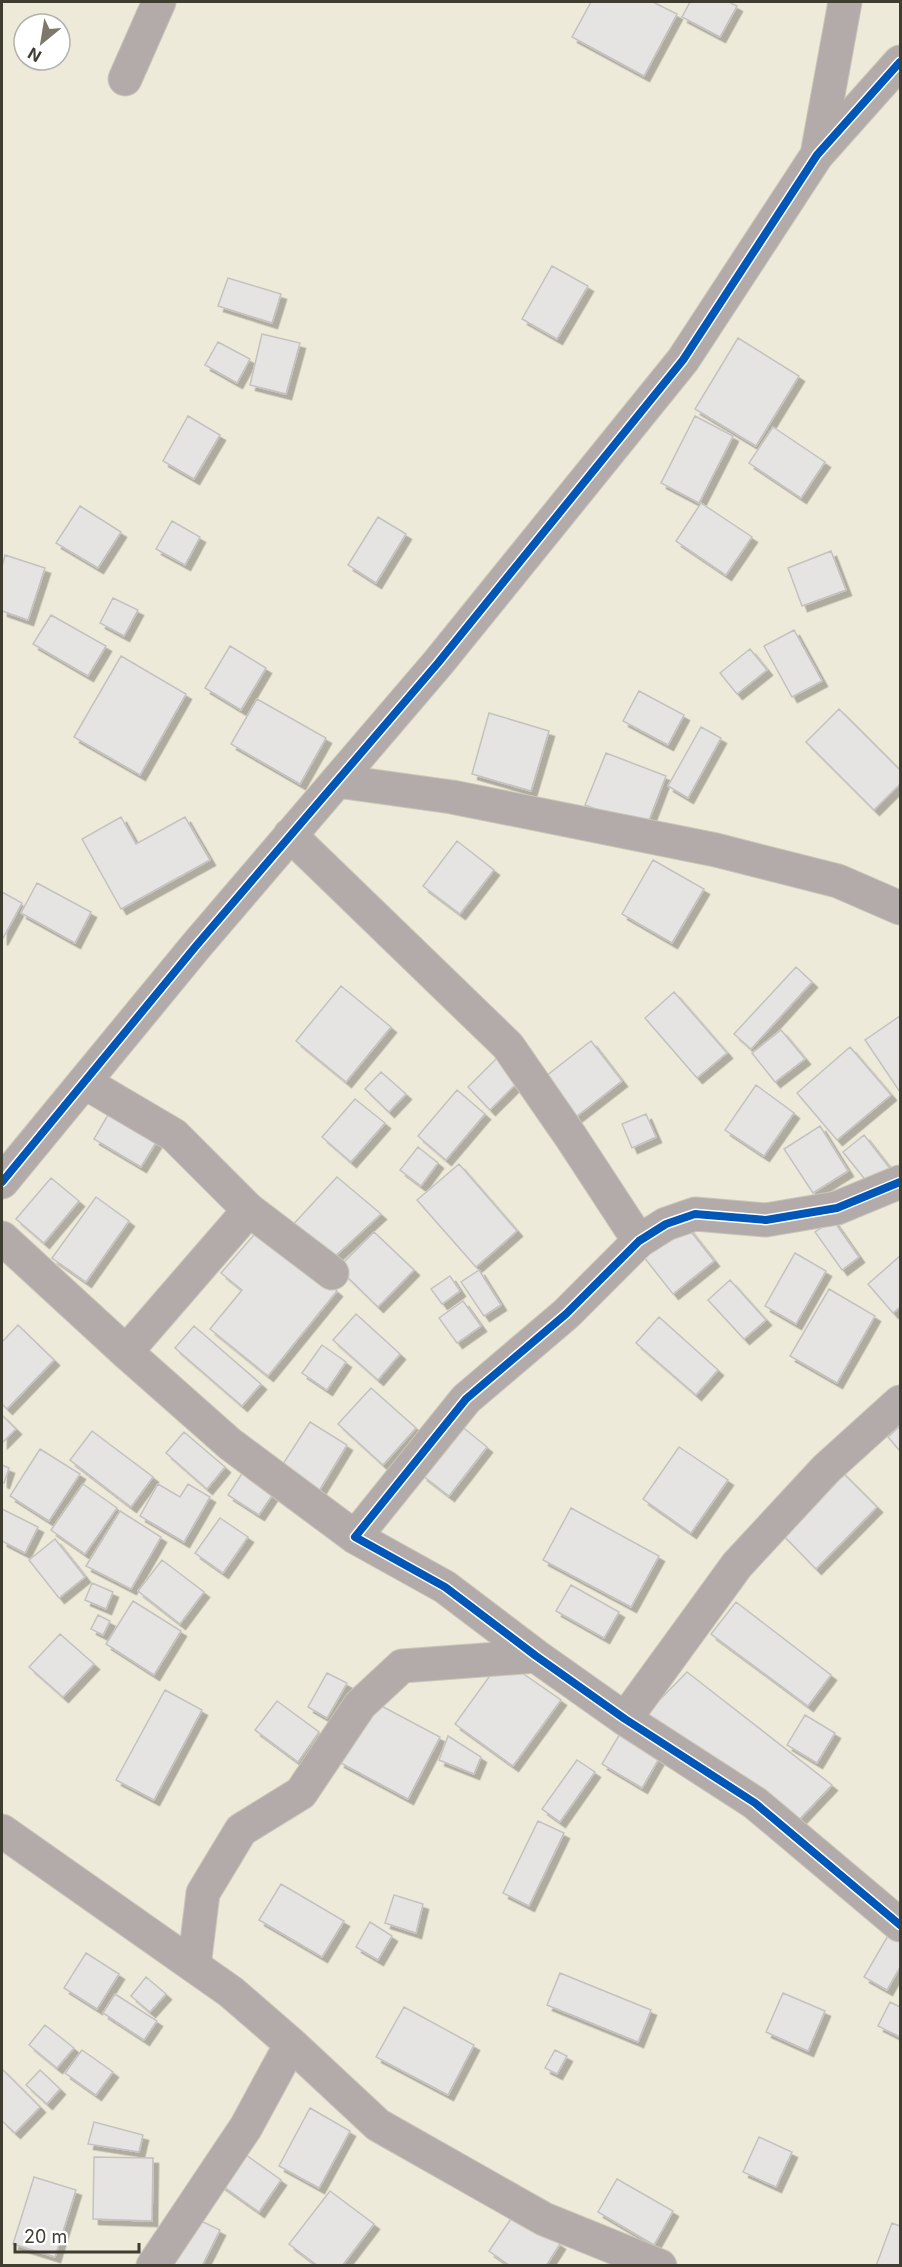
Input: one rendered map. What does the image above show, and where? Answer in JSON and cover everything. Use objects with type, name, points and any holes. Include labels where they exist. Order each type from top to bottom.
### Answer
[{"type":"street","points":[[125,79],[159,2]]},
{"type":"street","points":[[818,155],[846,2]]},
{"type":"street","points":[[2,1182],[290,835],[438,663],[683,360],[818,155],[900,62]]},
{"type":"street","points":[[337,781],[452,798],[716,850],[838,881],[900,908]]},
{"type":"street","points":[[290,835],[508,1046],[639,1241]]},
{"type":"street","points":[[84,1082],[174,1134],[249,1209],[332,1273]]},
{"type":"street","points":[[355,1538],[466,1400],[566,1314],[639,1241],[666,1224],[695,1214],[766,1220],[837,1208],[900,1182]]},
{"type":"street","points":[[126,1352],[249,1209]]},
{"type":"street","points":[[2,1238],[230,1444],[355,1538],[445,1587],[536,1656],[625,1719],[755,1803],[900,1925]]},
{"type":"street","points":[[625,1719],[737,1565],[826,1469],[900,1402]]},
{"type":"street","points":[[194,1966],[203,1893],[242,1830],[301,1793],[360,1705],[402,1666],[536,1656]]},
{"type":"street","points":[[2,1831],[231,1992],[378,2125],[544,2219],[660,2265]]},
{"type":"street","points":[[153,2265],[246,2127],[291,2044]]},
{"type":"building","points":[[591,2],[653,2],[677,14],[644,76],[572,37]]},
{"type":"building","points":[[690,2],[729,2],[737,6],[720,37],[682,17]]},
{"type":"building","points":[[552,266],[588,286],[557,339],[522,319]]},
{"type":"building","points":[[228,278],[281,294],[272,323],[218,306]]},
{"type":"building","points":[[262,334],[300,343],[286,394],[250,385]]},
{"type":"building","points":[[738,338],[799,376],[756,446],[695,409]]},
{"type":"building","points":[[218,342],[250,359],[237,383],[205,365]]},
{"type":"building","points":[[188,416],[220,435],[194,479],[163,461]]},
{"type":"building","points":[[695,416],[733,436],[699,503],[661,483]]},
{"type":"building","points":[[773,427],[825,462],[801,498],[749,463]]},
{"type":"building","points":[[701,503],[752,537],[726,575],[676,541]]},
{"type":"building","points":[[80,506],[121,532],[98,568],[56,543]]},
{"type":"building","points":[[378,517],[406,534],[376,583],[348,565]]},
{"type":"building","points":[[172,521],[200,537],[185,565],[156,549]]},
{"type":"building","points":[[831,551],[846,590],[802,606],[788,568]]},
{"type":"building","points":[[5,555],[45,568],[28,620],[2,611],[2,567]]},
{"type":"building","points":[[113,598],[138,610],[124,636],[100,623]]},
{"type":"building","points":[[51,615],[106,646],[88,676],[33,644]]},
{"type":"building","points":[[794,630],[822,681],[792,697],[764,646]]},
{"type":"building","points":[[230,646],[266,668],[241,710],[205,688]]},
{"type":"building","points":[[750,649],[767,670],[737,694],[720,673]]},
{"type":"building","points":[[121,656],[186,694],[140,775],[74,737]]},
{"type":"building","points":[[639,691],[684,715],[668,745],[623,721]]},
{"type":"building","points":[[257,699],[326,738],[300,784],[231,744]]},
{"type":"building","points":[[839,709],[900,770],[900,784],[874,810],[806,742]]},
{"type":"building","points":[[489,713],[549,731],[531,791],[472,774]]},
{"type":"building","points":[[701,727],[721,738],[688,798],[668,786]]},
{"type":"building","points":[[606,753],[666,776],[646,828],[585,805]]},
{"type":"building","points":[[121,817],[136,844],[185,817],[210,860],[121,909],[82,839]]},
{"type":"building","points":[[457,841],[494,870],[460,914],[423,886]]},
{"type":"building","points":[[653,860],[704,889],[672,943],[622,914]]},
{"type":"building","points":[[37,883],[91,912],[75,943],[21,913]]},
{"type":"building","points":[[2,892],[22,903],[2,940]]},
{"type":"building","points":[[796,967],[812,982],[751,1049],[734,1034]]},
{"type":"building","points":[[341,986],[391,1027],[346,1082],[296,1041]]},
{"type":"building","points":[[674,992],[727,1053],[697,1078],[645,1018]]},
{"type":"building","points":[[900,1016],[900,1092],[865,1040]]},
{"type":"building","points":[[781,1030],[805,1059],[775,1082],[752,1053]]},
{"type":"building","points":[[591,1041],[622,1081],[572,1120],[541,1080]]},
{"type":"building","points":[[850,1047],[891,1095],[837,1140],[797,1093]]},
{"type":"building","points":[[497,1058],[519,1081],[490,1110],[468,1087]]},
{"type":"building","points":[[381,1072],[406,1094],[389,1112],[365,1089]]},
{"type":"building","points":[[756,1085],[794,1113],[764,1156],[725,1130]]},
{"type":"building","points":[[457,1090],[485,1114],[446,1160],[418,1136]]},
{"type":"building","points":[[355,1099],[385,1123],[351,1162],[322,1137]]},
{"type":"building","points":[[112,1108],[160,1136],[141,1167],[94,1139]]},
{"type":"building","points":[[646,1114],[656,1137],[632,1148],[622,1124]]},
{"type":"building","points":[[820,1126],[848,1171],[813,1193],[784,1149]]},
{"type":"building","points":[[864,1135],[895,1175],[875,1192],[843,1152]]},
{"type":"building","points":[[418,1147],[438,1163],[421,1186],[400,1170]]},
{"type":"building","points":[[459,1164],[517,1231],[476,1267],[417,1200]]},
{"type":"building","points":[[337,1177],[381,1214],[331,1260],[290,1228]]},
{"type":"building","points":[[51,1178],[79,1201],[44,1243],[16,1219]]},
{"type":"building","points":[[96,1197],[129,1221],[86,1282],[52,1258]]},
{"type":"building","points":[[833,1220],[859,1257],[842,1270],[815,1232]]},
{"type":"building","points":[[685,1224],[714,1261],[673,1294],[643,1256]]},
{"type":"building","points":[[260,1228],[337,1291],[268,1376],[210,1329],[242,1290],[221,1273]]},
{"type":"building","points":[[374,1232],[414,1270],[378,1307],[338,1268]]},
{"type":"building","points":[[795,1253],[826,1271],[796,1324],[765,1306]]},
{"type":"building","points":[[900,1256],[900,1307],[893,1313],[868,1284]]},
{"type":"building","points":[[479,1270],[501,1305],[484,1316],[461,1282]]},
{"type":"building","points":[[450,1276],[460,1291],[442,1304],[431,1289]]},
{"type":"building","points":[[730,1280],[766,1320],[744,1339],[708,1300]]},
{"type":"building","points":[[829,1289],[875,1316],[837,1383],[790,1356]]},
{"type":"building","points":[[463,1301],[481,1326],[457,1343],[439,1318]]},
{"type":"building","points":[[356,1314],[400,1354],[378,1380],[333,1340]]},
{"type":"building","points":[[659,1317],[718,1370],[696,1395],[636,1343]]},
{"type":"building","points":[[18,1325],[54,1360],[7,1409],[2,1404],[2,1342]]},
{"type":"building","points":[[194,1326],[261,1384],[242,1406],[175,1348]]},
{"type":"building","points":[[322,1345],[346,1362],[327,1390],[302,1373]]},
{"type":"building","points":[[371,1388],[416,1428],[383,1465],[338,1424]]},
{"type":"building","points":[[2,1415],[16,1429],[2,1443]]},
{"type":"building","points":[[310,1422],[347,1445],[319,1491],[281,1467]]},
{"type":"building","points":[[460,1425],[487,1447],[449,1496],[422,1475]]},
{"type":"building","points":[[900,1426],[900,1451],[888,1437]]},
{"type":"building","points":[[92,1431],[153,1477],[131,1507],[70,1460]]},
{"type":"building","points":[[184,1432],[225,1467],[207,1489],[166,1453]]},
{"type":"building","points":[[679,1447],[728,1480],[691,1533],[643,1499]]},
{"type":"building","points":[[40,1449],[80,1474],[49,1521],[10,1496]]},
{"type":"building","points":[[2,1465],[9,1468],[4,1483],[2,1482]]},
{"type":"building","points":[[840,1470],[877,1507],[816,1569],[779,1531]]},
{"type":"building","points":[[243,1472],[275,1491],[259,1515],[228,1495]]},
{"type":"building","points":[[83,1484],[117,1508],[85,1554],[51,1530]]},
{"type":"building","points":[[158,1484],[180,1497],[188,1484],[210,1497],[184,1542],[140,1516]]},
{"type":"building","points":[[571,1508],[659,1556],[631,1607],[543,1560]]},
{"type":"building","points":[[2,1509],[38,1527],[25,1553],[2,1541]]},
{"type":"building","points":[[120,1511],[161,1537],[131,1589],[86,1566]]},
{"type":"building","points":[[220,1518],[248,1537],[223,1573],[195,1553]]},
{"type":"building","points":[[55,1539],[85,1577],[59,1598],[29,1560]]},
{"type":"building","points":[[162,1560],[204,1592],[180,1624],[138,1591]]},
{"type":"building","points":[[92,1583],[113,1592],[106,1609],[85,1600]]},
{"type":"building","points":[[571,1585],[619,1612],[604,1638],[556,1611]]},
{"type":"building","points":[[133,1601],[181,1631],[154,1675],[106,1644]]},
{"type":"building","points":[[736,1602],[831,1675],[808,1706],[711,1634]]},
{"type":"building","points":[[98,1615],[110,1621],[103,1635],[91,1629]]},
{"type":"building","points":[[60,1634],[94,1664],[63,1697],[29,1667]]},
{"type":"building","points":[[502,1659],[561,1700],[513,1766],[455,1724]]},
{"type":"building","points":[[687,1672],[832,1785],[797,1822],[641,1719]]},
{"type":"building","points":[[327,1673],[347,1683],[327,1718],[308,1707]]},
{"type":"building","points":[[165,1690],[202,1710],[154,1800],[116,1780]]},
{"type":"building","points":[[277,1701],[319,1732],[298,1762],[255,1730]]},
{"type":"building","points":[[372,1701],[440,1737],[408,1799],[339,1762]]},
{"type":"building","points":[[805,1715],[835,1733],[817,1763],[787,1745]]},
{"type":"building","points":[[621,1732],[661,1755],[642,1788],[602,1764]]},
{"type":"building","points":[[448,1736],[481,1757],[474,1774],[439,1760]]},
{"type":"building","points":[[577,1760],[595,1772],[560,1822],[542,1809]]},
{"type":"building","points":[[538,1821],[564,1833],[529,1906],[503,1893]]},
{"type":"building","points":[[281,1884],[344,1921],[322,1957],[259,1920]]},
{"type":"building","points":[[394,1895],[423,1904],[416,1933],[385,1923]]},
{"type":"building","points":[[370,1922],[392,1936],[378,1960],[356,1947]]},
{"type":"building","points":[[889,1934],[900,1941],[900,1967],[887,1990],[864,1977]]},
{"type":"building","points":[[86,1953],[119,1974],[97,2009],[64,1988]]},
{"type":"building","points":[[560,1973],[651,2010],[638,2042],[547,2005]]},
{"type":"building","points":[[146,1977],[166,1994],[150,2012],[131,1996]]},
{"type":"building","points":[[783,1993],[825,2011],[808,2051],[766,2032]]},
{"type":"building","points":[[115,1994],[157,2021],[144,2040],[103,2013]]},
{"type":"building","points":[[890,2002],[900,2007],[900,2037],[878,2026]]},
{"type":"building","points":[[404,2007],[474,2045],[448,2095],[376,2057]]},
{"type":"building","points":[[45,2025],[74,2048],[57,2068],[29,2045]]},
{"type":"building","points":[[82,2050],[113,2072],[96,2095],[65,2073]]},
{"type":"building","points":[[555,2050],[567,2056],[557,2074],[545,2068]]},
{"type":"building","points":[[2,2069],[40,2107],[15,2133],[2,2121]]},
{"type":"building","points":[[40,2070],[60,2089],[47,2104],[26,2085]]},
{"type":"building","points":[[310,2108],[350,2131],[319,2188],[279,2166]]},
{"type":"building","points":[[94,2122],[143,2135],[139,2152],[88,2144]]},
{"type":"building","points":[[759,2137],[792,2152],[776,2187],[743,2172]]},
{"type":"building","points":[[239,2150],[281,2180],[259,2212],[217,2182]]},
{"type":"building","points":[[94,2157],[153,2158],[152,2221],[93,2219]]},
{"type":"building","points":[[34,2177],[76,2190],[55,2257],[13,2244]]},
{"type":"building","points":[[617,2179],[673,2211],[654,2245],[598,2212]]},
{"type":"building","points":[[330,2191],[374,2224],[342,2266],[318,2266],[289,2244]]},
{"type":"building","points":[[515,2213],[560,2244],[546,2266],[510,2266],[489,2251]]},
{"type":"building","points":[[195,2218],[220,2230],[202,2266],[171,2266]]},
{"type":"building","points":[[892,2223],[900,2226],[900,2266],[876,2266]]},
{"type":"cycle path","points":[[2,1182],[196,946],[438,663],[683,360],[817,155],[900,62]]},
{"type":"cycle path","points":[[900,1182],[837,1208],[766,1220],[695,1214],[666,1224],[639,1241],[566,1314],[466,1399],[355,1537],[445,1587],[536,1656],[625,1719],[755,1803],[900,1925]]}]
